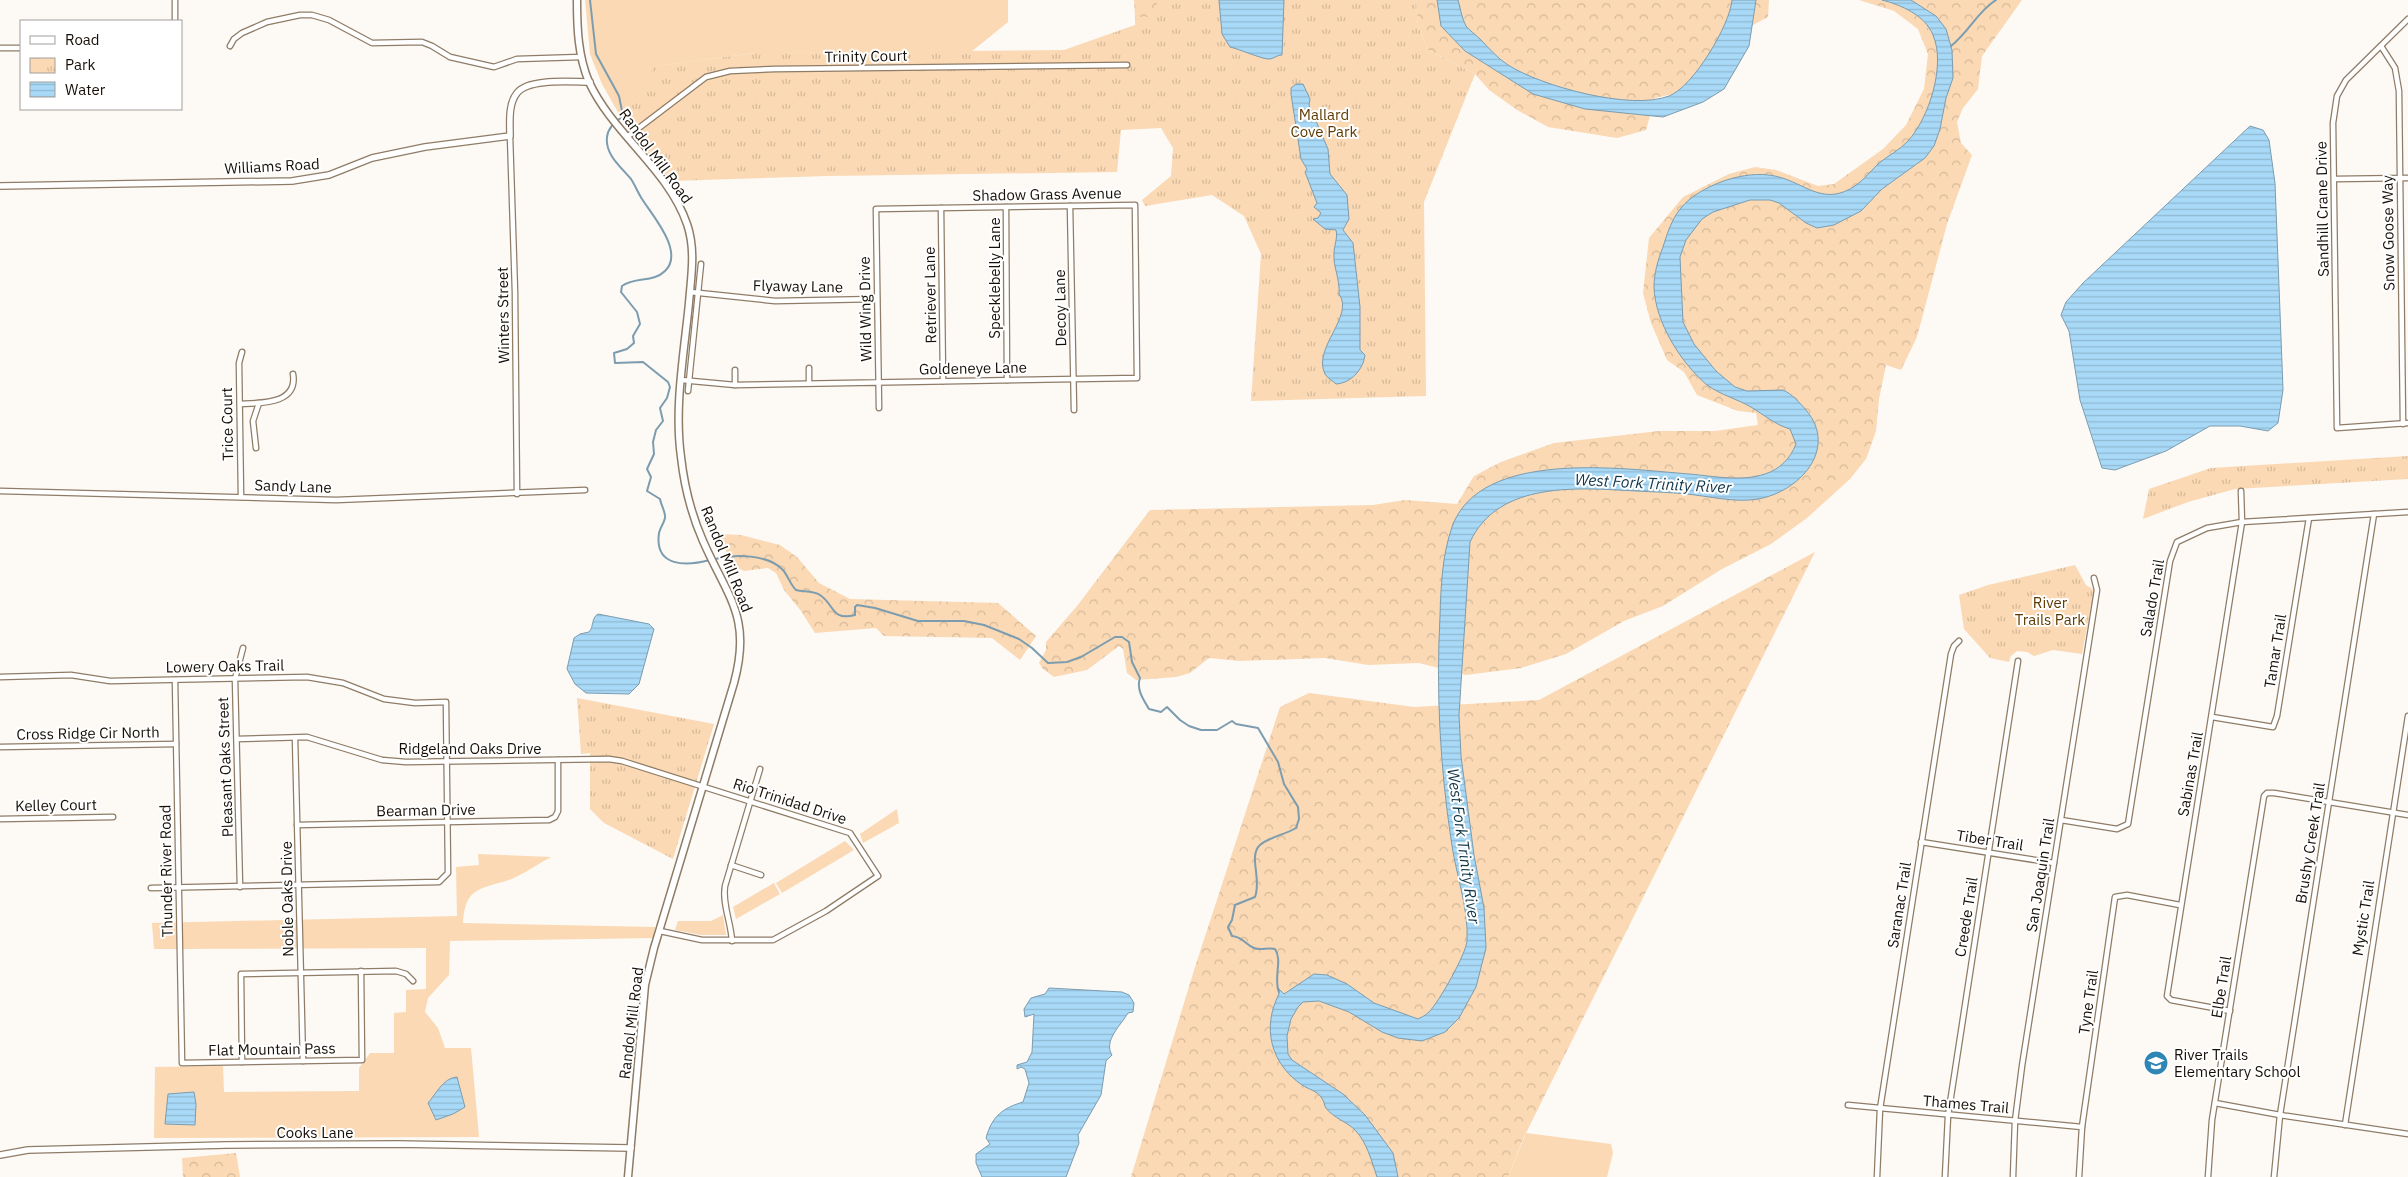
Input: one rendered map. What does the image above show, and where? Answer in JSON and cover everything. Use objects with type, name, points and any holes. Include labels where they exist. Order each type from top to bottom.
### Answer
[{"type":"main road","name":"Randol Mill Road","points":[[577,0],[581,57],[590,82],[612,117],[673,195],[687,222],[692,244],[690,292],[678,422],[681,460],[704,543],[737,615],[741,635],[741,651],[734,683],[645,985],[628,1177]]},
{"type":"street","points":[[175,0],[175,20]]},
{"type":"street","points":[[230,46],[238,36],[267,22],[300,14],[329,20],[372,43],[422,42],[450,57],[494,67],[517,59],[581,57]]},
{"type":"street","name":"Sandhill Crane Drive","points":[[2405,423],[2338,428],[2333,123],[2338,96],[2352,73],[2408,19]]},
{"type":"street","name":"Snow Goose Way","points":[[2381,46],[2395,68],[2398,91],[2405,423]]},
{"type":"street","points":[[0,48],[20,48]]},
{"type":"street","name":"Trinity Court","points":[[627,137],[696,83],[706,77],[724,72],[1127,65]]},
{"type":"street","points":[[510,136],[511,107],[515,95],[521,88],[544,83],[590,82]]},
{"type":"street","name":"Williams Road","points":[[0,186],[292,180],[329,175],[372,158],[425,147],[510,136]]},
{"type":"street","name":"Winters Street","points":[[510,136],[515,292],[517,494]]},
{"type":"street","points":[[2335,179],[2408,178]]},
{"type":"street","name":"Shadow Grass Avenue","points":[[876,209],[1135,205],[1137,378]]},
{"type":"street","name":"Decoy Lane","points":[[1070,206],[1074,410]]},
{"type":"street","name":"Specklebelly Lane","points":[[1006,207],[1007,380]]},
{"type":"street","name":"Retriever Lane","points":[[941,208],[944,381]]},
{"type":"street","name":"Wild Wing Drive","points":[[876,209],[878,408]]},
{"type":"street","points":[[688,391],[701,264]]},
{"type":"street","name":"Flyaway Lane","points":[[690,292],[775,301],[877,298]]},
{"type":"street","name":"Trice Court","points":[[241,497],[239,363],[242,352]]},
{"type":"street","points":[[809,368],[809,383]]},
{"type":"street","points":[[735,370],[735,384]]},
{"type":"street","points":[[240,404],[258,403],[282,398],[290,394],[295,382],[294,374]]},
{"type":"street","name":"Goldeneye Lane","points":[[681,380],[735,384],[1137,378]]},
{"type":"street","points":[[256,448],[253,421],[258,403]]},
{"type":"street","name":"Sandy Lane","points":[[0,491],[336,500],[585,490]]},
{"type":"street","name":"Sabinas Trail","points":[[2230,1011],[2171,1000],[2167,996],[2242,522],[2241,491]]},
{"type":"street","name":"Salado Trail","points":[[2061,820],[2117,828],[2128,824],[2169,567],[2175,546],[2182,538],[2193,533],[2242,522],[2408,512]]},
{"type":"street","name":"Brushy Creek Trail","points":[[2274,1177],[2280,1116],[2374,514]]},
{"type":"street","name":"Tamar Trail","points":[[2212,717],[2273,727],[2277,716],[2309,518]]},
{"type":"street","name":"San Joaquin Trail","points":[[2013,1177],[2015,1121],[2097,590],[2094,578]]},
{"type":"street","name":"Saranac Trail","points":[[1877,1177],[1880,1109],[1951,654],[1954,646],[1959,641]]},
{"type":"street","name":"Pleasant Oaks Street","points":[[240,887],[235,679],[243,648]]},
{"type":"street","name":"Creede Trail","points":[[1945,1177],[1948,1116],[2018,661]]},
{"type":"street","name":"Lowery Oaks Trail","points":[[0,677],[70,675],[110,681],[326,678],[384,698],[415,703],[446,702],[447,762]]},
{"type":"street","name":"Thunder River Road","points":[[175,680],[182,1062]]},
{"type":"street","name":"Mystic Trail","points":[[2344,1125],[2408,716]]},
{"type":"street","name":"Noble Oaks Drive","points":[[295,738],[303,1061]]},
{"type":"street","name":"Ridgeland Oaks Drive","points":[[237,739],[318,739],[382,760],[406,762],[622,761],[703,786]]},
{"type":"street","name":"Cross Ridge Cir North","points":[[0,747],[176,744]]},
{"type":"street","name":"Bearman Drive","points":[[297,825],[549,820],[555,817],[558,811],[558,760]]},
{"type":"street","points":[[151,888],[439,882],[448,873],[447,762]]},
{"type":"street","points":[[660,931],[690,939],[732,941],[724,892],[760,769]]},
{"type":"street","name":"Rio Trinidad Drive","points":[[703,786],[850,833],[878,876],[826,912],[779,938],[732,941]]},
{"type":"street","name":"Elbe Trail","points":[[2208,1177],[2211,1130],[2263,802],[2267,793],[2274,793],[2329,802]]},
{"type":"street","points":[[2329,802],[2408,815]]},
{"type":"street","name":"Kelley Court","points":[[0,818],[113,817]]},
{"type":"street","name":"Tiber Trail","points":[[1921,842],[2054,863]]},
{"type":"street","points":[[731,865],[761,875]]},
{"type":"street","name":"Tyne Trail","points":[[2079,1177],[2082,1127],[2115,897],[2127,895],[2180,905]]},
{"type":"street","points":[[242,1062],[241,974],[396,971],[406,974],[412,981]]},
{"type":"street","name":"Flat Mountain Pass","points":[[182,1062],[362,1060],[361,972]]},
{"type":"street","points":[[2215,1103],[2280,1116],[2408,1134]]},
{"type":"street","name":"Thames Trail","points":[[1848,1105],[1948,1116],[2082,1127]]},
{"type":"street","name":"Cooks Lane","points":[[0,1155],[28,1150],[226,1145],[398,1144],[631,1148]]},
{"type":"green space","points":[[585,0],[1008,0],[1008,22],[971,52],[755,53],[656,66],[619,114],[602,84],[590,54]]},
{"type":"green space","points":[[1134,0],[1157,0],[1157,17],[1135,17]]},
{"type":"green space","name":"Mallard Cove Park","points":[[1157,0],[1416,0],[1418,25],[1428,50],[1475,74],[1424,202],[1426,396],[1251,401],[1261,254],[1244,216],[1212,195],[1145,206],[1142,200],[1171,176],[1173,148],[1161,128],[1121,130],[1117,172],[828,176],[671,181],[627,129],[619,114],[655,66],[755,53],[1064,50],[1135,25],[1135,17],[1156,17]]},
{"type":"green space","points":[[1416,0],[1769,0],[1768,17],[1738,33],[1686,91],[1655,98],[1646,130],[1617,138],[1548,127],[1517,110],[1489,90],[1475,74],[1428,50],[1418,25]]},
{"type":"green space","points":[[1859,0],[2022,0],[1982,56],[1978,89],[1963,108],[1957,122],[1961,143],[1972,155],[1947,224],[1917,337],[1901,370],[1886,365],[1879,399],[1876,431],[1866,459],[1850,479],[1807,518],[1771,544],[1722,569],[1663,606],[1624,621],[1566,654],[1521,668],[1466,675],[1419,663],[1368,665],[1325,658],[1240,661],[1209,658],[1190,673],[1176,677],[1136,680],[1127,673],[1123,649],[1119,646],[1087,670],[1054,677],[1043,669],[1039,663],[1046,650],[1046,642],[1077,606],[1150,510],[1373,505],[1405,500],[1457,504],[1474,476],[1501,462],[1554,443],[1659,431],[1715,431],[1758,425],[1756,413],[1738,411],[1697,395],[1684,372],[1667,360],[1651,323],[1643,293],[1649,238],[1683,197],[1729,174],[1755,167],[1776,170],[1818,186],[1834,184],[1883,149],[1906,125],[1924,89],[1928,54],[1918,29],[1894,11]]},
{"type":"green space","points":[[2408,456],[2408,479],[2235,489],[2188,502],[2143,519],[2149,489],[2211,468]]},
{"type":"green space","points":[[720,534],[741,535],[780,545],[797,557],[819,583],[850,599],[998,603],[1036,636],[1020,660],[992,638],[884,636],[876,628],[815,633],[801,611],[784,590],[776,573],[768,568],[744,571],[731,565]]},
{"type":"green space","points":[[1815,552],[1523,1139],[1508,1177],[1131,1177],[1195,967],[1280,707],[1309,693],[1414,707],[1539,700]]},
{"type":"green space","name":"River Trails Park","points":[[2075,565],[2086,585],[2094,590],[2082,654],[2053,650],[2034,656],[2027,652],[2017,651],[2011,656],[2009,662],[1990,658],[1964,629],[1959,595],[1988,585]]},
{"type":"green space","points":[[577,698],[714,724],[673,859],[604,823],[590,809],[590,753],[581,754]]},
{"type":"green space","points":[[897,809],[899,823],[863,843],[860,834]]},
{"type":"green space","points":[[845,841],[854,850],[782,893],[776,883]]},
{"type":"green space","points":[[478,854],[551,857],[516,877],[479,889],[468,900],[463,923],[655,927],[654,938],[450,941],[449,975],[428,998],[425,1012],[438,1028],[445,1048],[471,1048],[479,1137],[154,1138],[155,1067],[223,1066],[224,1092],[359,1091],[359,1068],[370,1053],[394,1053],[394,1013],[406,1012],[406,990],[426,989],[426,948],[154,949],[152,923],[457,916],[456,867],[479,865]]},
{"type":"green space","points":[[774,883],[780,894],[736,919],[733,907]]},
{"type":"green space","points":[[723,915],[726,935],[701,935],[675,930],[678,921],[711,921]]},
{"type":"green space","points":[[1526,1133],[1611,1144],[1613,1153],[1607,1177],[1508,1177]]},
{"type":"green space","points":[[236,1153],[240,1177],[183,1177],[182,1158]]},
{"type":"water","points":[[1219,0],[1284,0],[1282,55],[1267,59],[1230,47],[1222,34]]},
{"type":"water","points":[[1437,0],[1458,0],[1467,28],[1500,59],[1523,73],[1563,88],[1587,94],[1632,100],[1653,100],[1669,96],[1689,81],[1718,39],[1730,11],[1732,0],[1756,0],[1749,46],[1724,89],[1703,102],[1663,117],[1585,109],[1533,94],[1465,51],[1441,26]]},
{"type":"water","name":"West Fork Trinity River","points":[[1882,0],[1911,0],[1936,16],[1946,29],[1952,50],[1953,78],[1946,98],[1940,129],[1934,146],[1925,158],[1882,189],[1861,211],[1834,225],[1817,228],[1806,223],[1779,203],[1770,200],[1750,200],[1713,212],[1702,219],[1686,240],[1680,257],[1683,322],[1694,344],[1716,371],[1735,387],[1747,391],[1783,390],[1801,404],[1815,425],[1818,439],[1816,453],[1810,466],[1800,478],[1787,488],[1773,495],[1749,500],[1731,500],[1673,493],[1591,489],[1543,492],[1521,498],[1500,507],[1483,522],[1470,542],[1459,715],[1461,756],[1474,855],[1484,908],[1486,948],[1476,987],[1459,1018],[1445,1032],[1422,1041],[1398,1038],[1382,1032],[1349,1012],[1319,1001],[1303,1002],[1298,1007],[1291,1019],[1287,1036],[1288,1054],[1292,1060],[1343,1094],[1365,1115],[1393,1153],[1398,1177],[1377,1177],[1366,1147],[1356,1131],[1329,1111],[1319,1095],[1302,1085],[1283,1066],[1272,1044],[1271,1019],[1279,994],[1277,987],[1284,994],[1314,974],[1327,975],[1347,984],[1374,1003],[1418,1019],[1429,1012],[1439,999],[1457,967],[1465,947],[1467,941],[1466,916],[1447,811],[1439,700],[1442,582],[1446,549],[1452,527],[1468,502],[1492,485],[1522,474],[1557,469],[1593,468],[1746,478],[1770,472],[1788,459],[1796,444],[1790,429],[1707,385],[1679,354],[1664,328],[1655,300],[1654,287],[1659,257],[1673,221],[1680,209],[1690,199],[1710,187],[1733,178],[1768,175],[1788,180],[1822,194],[1840,193],[1850,189],[1865,178],[1878,164],[1908,141],[1923,119],[1929,105],[1936,76],[1937,47],[1929,28],[1918,16],[1904,8]]},
{"type":"water","points":[[1296,84],[1303,84],[1310,99],[1309,105],[1328,149],[1330,174],[1347,195],[1349,219],[1343,230],[1353,243],[1360,307],[1360,350],[1365,355],[1362,366],[1355,375],[1347,381],[1336,384],[1325,374],[1323,364],[1328,343],[1342,312],[1334,259],[1336,230],[1325,229],[1313,219],[1318,218],[1321,213],[1314,207],[1317,203],[1305,172],[1307,169],[1301,159],[1291,94],[1291,88]]},
{"type":"water","points":[[2250,126],[2263,130],[2269,140],[2275,183],[2283,390],[2278,423],[2268,431],[2240,426],[2210,426],[2166,451],[2115,470],[2102,468],[2080,400],[2069,331],[2061,315],[2066,302],[2083,283]]},
{"type":"water","points":[[598,614],[649,624],[654,629],[639,684],[629,694],[586,693],[575,684],[567,669],[574,638],[589,632],[594,618]]},
{"type":"water","points":[[1049,988],[1122,992],[1129,995],[1134,1003],[1133,1012],[1128,1013],[1111,1039],[1110,1050],[1112,1055],[1106,1061],[1101,1095],[1078,1135],[1079,1143],[1066,1177],[982,1177],[976,1163],[976,1154],[990,1144],[986,1138],[988,1130],[1004,1110],[1023,1102],[1029,1083],[1025,1069],[1021,1067],[1017,1069],[1017,1065],[1027,1062],[1032,1052],[1034,1014],[1025,1017],[1024,1009],[1031,998],[1045,994]]},
{"type":"water","points":[[457,1077],[465,1107],[436,1120],[428,1103],[444,1083]]},
{"type":"water","points":[[194,1092],[196,1104],[195,1125],[165,1124],[168,1094]]},
{"type":"waterway","points":[[590,0],[596,54],[619,96],[623,116],[609,130],[607,137],[608,149],[614,160],[631,179],[659,224],[665,234],[671,254],[670,263],[660,275],[633,281],[622,286],[621,292],[637,312],[640,324],[633,336],[634,343],[627,349],[614,353],[615,363],[643,362],[668,382],[670,387],[667,398],[660,408],[663,421],[656,430],[653,442],[654,454],[647,469],[651,477],[647,491],[660,499],[665,514],[659,533],[659,544],[662,553],[667,559],[674,562],[692,563],[710,560]]},
{"type":"waterway","points":[[1951,46],[1984,10],[1996,0]]},
{"type":"waterway","points":[[715,559],[741,556],[769,561],[783,570],[796,590],[817,593],[825,599],[837,614],[842,616],[855,615],[855,607],[857,605],[875,608],[918,621],[964,621],[984,625],[1019,639],[1048,663],[1067,662],[1081,657],[1115,637],[1122,637],[1129,642],[1132,662],[1140,678],[1139,686],[1142,698],[1149,709],[1161,712],[1167,707],[1180,720],[1189,726],[1201,730],[1217,730],[1232,721],[1236,724],[1258,728],[1278,762],[1284,784],[1298,807],[1299,819],[1296,828],[1260,845],[1255,855],[1257,883],[1255,897],[1235,905],[1232,920],[1228,927],[1232,936],[1239,938],[1254,948],[1275,949],[1278,959],[1277,986],[1279,992]]},
{"type":"place","name":"River Trails Elementary School","points":[[2156,1063]]}]
